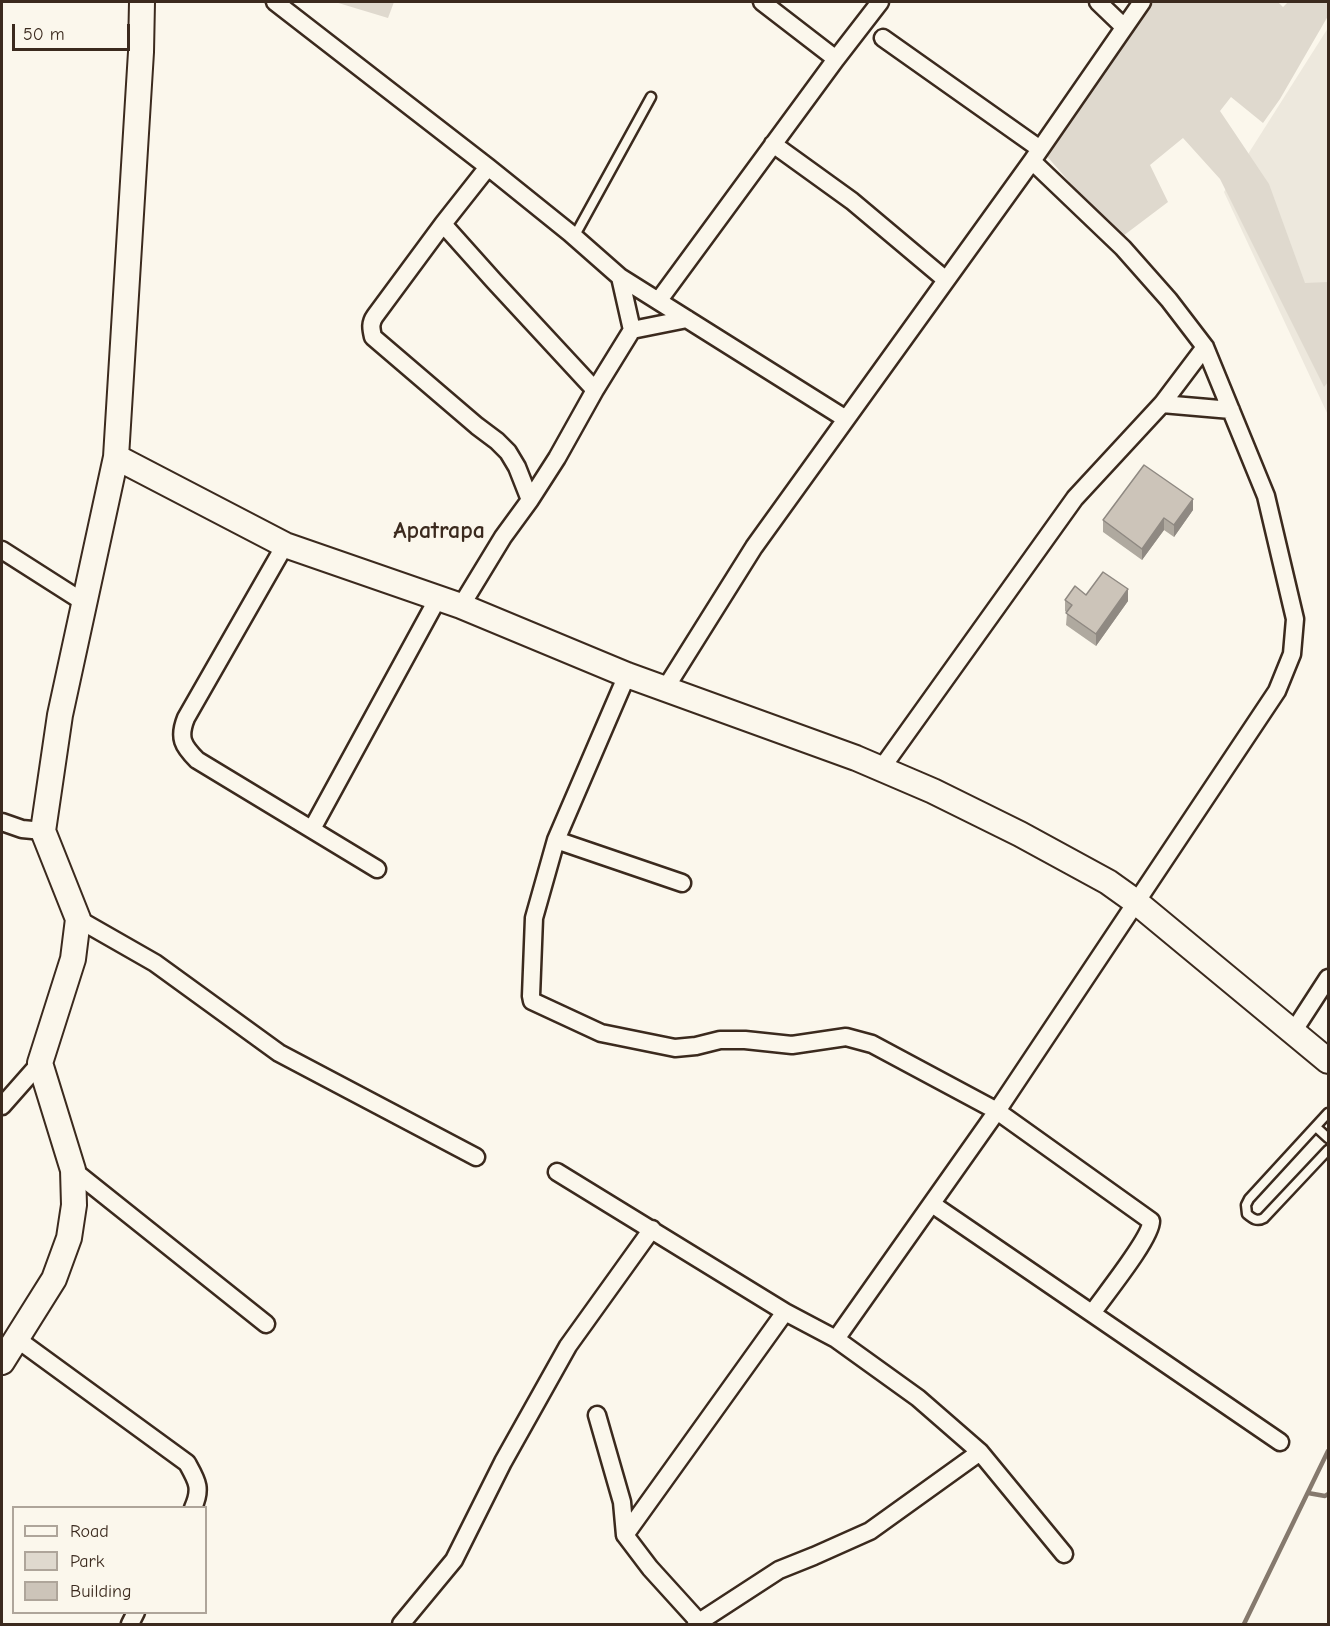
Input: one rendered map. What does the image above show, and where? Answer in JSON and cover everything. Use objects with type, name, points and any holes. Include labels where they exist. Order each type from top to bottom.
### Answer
[{"type":"street","points":[[2,1106],[40,1062],[73,959],[78,919],[43,831],[60,715],[116,457],[141,52],[142,2]]},
{"type":"street","points":[[275,2],[488,167],[620,277],[846,419]]},
{"type":"street","points":[[762,2],[836,59]]},
{"type":"street","points":[[658,300],[880,2]]},
{"type":"street","points":[[1098,2],[1124,27]]},
{"type":"street","points":[[665,689],[754,547],[1036,155],[1142,2]]},
{"type":"street","points":[[836,1339],[997,1111],[1277,691],[1292,654],[1294,619],[1266,496],[1205,347],[1169,300],[1036,155],[884,38]]},
{"type":"street","points":[[773,144],[852,201],[946,280]]},
{"type":"street","points":[[488,167],[375,315],[371,322],[371,329],[374,337],[497,441],[517,467],[530,500]]},
{"type":"street","points":[[443,224],[595,390]]},
{"type":"street","points":[[461,606],[502,537],[530,500],[557,458],[632,330],[620,277]]},
{"type":"street","points":[[632,330],[687,319]]},
{"type":"street","points":[[881,769],[1075,498],[1162,404],[1205,347]]},
{"type":"street","points":[[1162,404],[1230,410]]},
{"type":"street","points":[[116,457],[285,545],[461,606],[627,675],[856,758],[933,791],[1020,834],[1108,882],[1136,902],[1329,1061]]},
{"type":"street","points":[[285,545],[186,718],[182,729],[182,741],[197,760],[377,868]]},
{"type":"street","points":[[2,550],[85,603]]},
{"type":"street","points":[[312,829],[438,598]]},
{"type":"street","points":[[627,675],[556,840],[534,918],[532,1001],[601,1033],[675,1048],[720,1040],[792,1045],[846,1037],[872,1044],[997,1111],[1151,1221],[1152,1227],[1093,1312]]},
{"type":"street","points":[[2,822],[22,829],[43,831]]},
{"type":"street","points":[[556,840],[682,884]]},
{"type":"street","points":[[78,919],[155,963],[279,1053],[476,1157]]},
{"type":"street","points":[[1293,1032],[1329,978]]},
{"type":"street","points":[[2,1362],[54,1279],[69,1238],[74,1205],[73,1170],[40,1062]]},
{"type":"street","points":[[73,1170],[266,1323]]},
{"type":"street","points":[[557,1172],[784,1312],[836,1339],[918,1398],[980,1452],[1065,1554]]},
{"type":"street","points":[[932,1204],[1280,1442]]},
{"type":"street","points":[[406,1623],[454,1560],[503,1462],[568,1346],[652,1229]]},
{"type":"street","points":[[625,1535],[784,1312]]},
{"type":"street","points":[[17,1339],[187,1463],[198,1481],[198,1496],[194,1506]]},
{"type":"street","points":[[597,1415],[622,1502],[625,1535],[650,1568],[698,1623],[779,1570],[870,1531],[980,1452]]},
{"type":"lane","points":[[574,237],[651,97]]},
{"type":"lane","points":[[1329,1113],[1250,1199],[1246,1209],[1247,1214],[1259,1221],[1264,1218],[1329,1150]]},
{"type":"lane","points":[[1316,1127],[1329,1138]]},
{"type":"shaded area","points":[[1328,28],[1328,415],[1224,192]]},
{"type":"green space","points":[[335,2],[394,2],[388,18]]},
{"type":"green space","points":[[1154,2],[1278,2],[1283,7],[1288,2],[1328,2],[1328,16],[1280,99],[1263,123],[1231,97],[1220,111],[1269,184],[1305,283],[1328,282],[1328,382],[1324,387],[1220,179],[1183,138],[1150,165],[1168,202],[1119,239],[1045,154]]},
{"type":"building","points":[[1144,465],[1193,499],[1174,525],[1164,518],[1142,549],[1103,520]]},
{"type":"building","points":[[1103,572],[1128,589],[1096,634],[1066,613],[1072,605],[1065,600],[1075,586],[1086,595]]},
{"type":"waterway","points":[[1244,1624],[1328,1451]]},
{"type":"waterway","points":[[1308,1493],[1325,1496],[1328,1494]]},
{"type":"district","name":"Apatrapa","points":[[439,531]]}]
